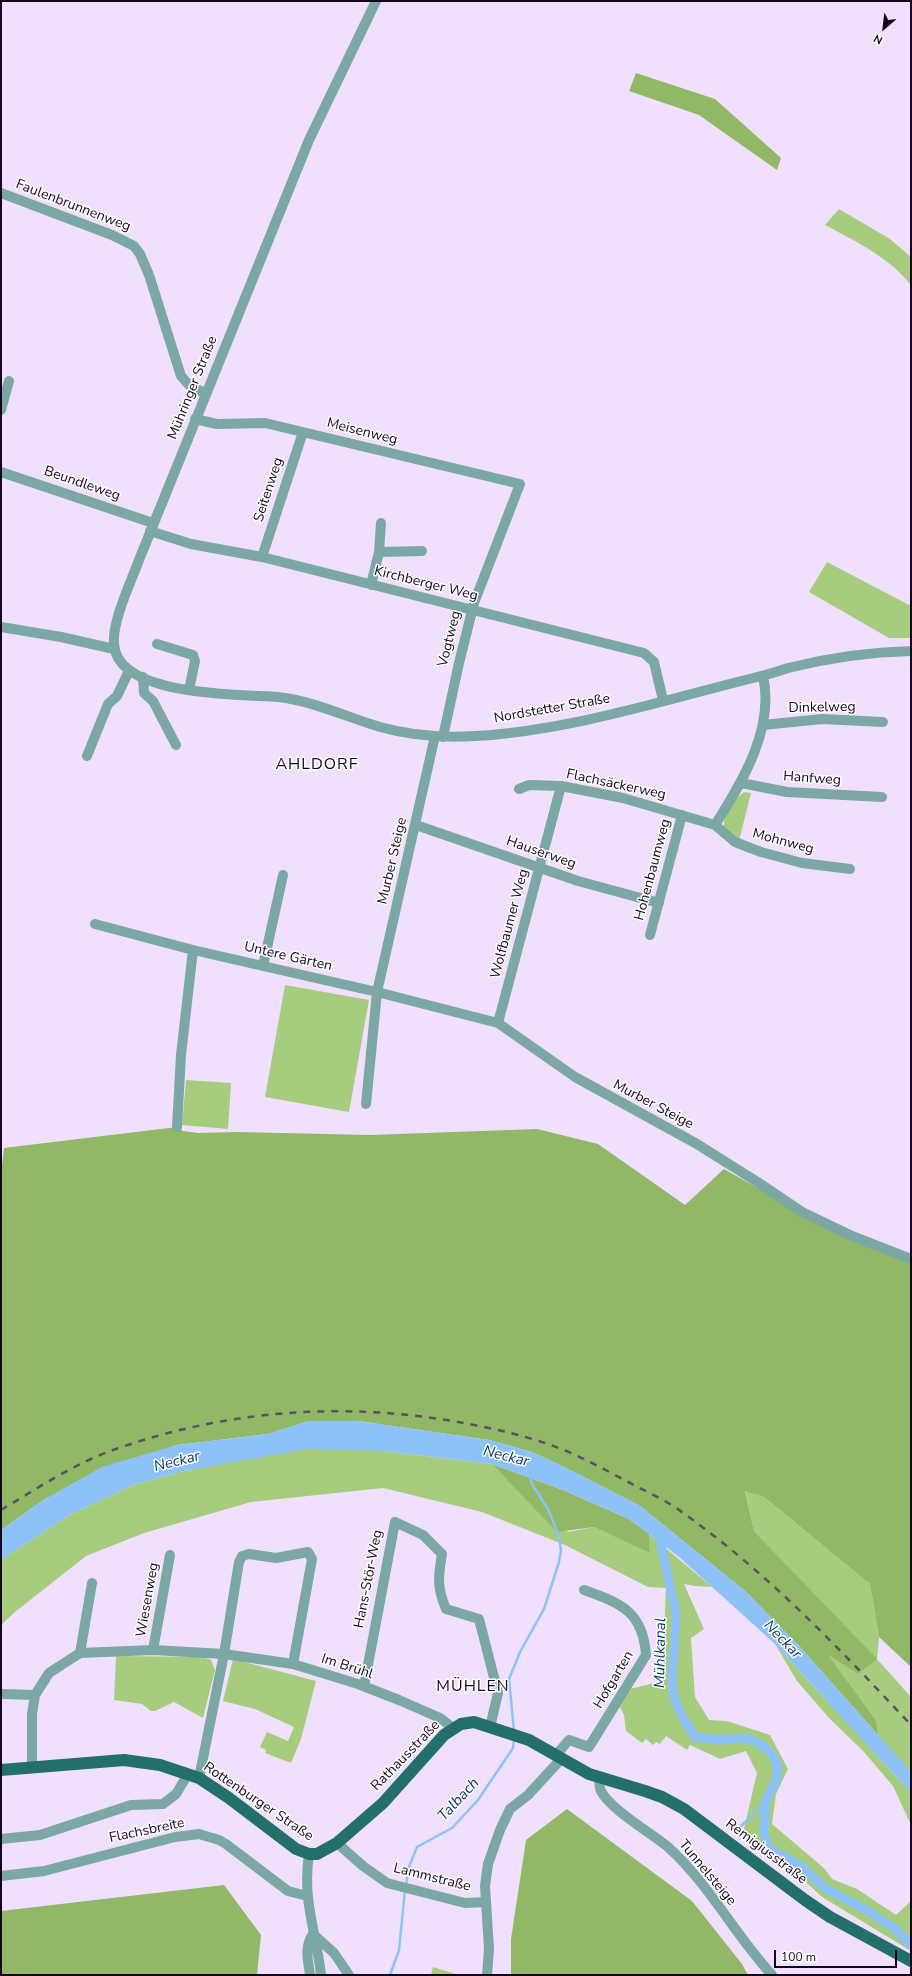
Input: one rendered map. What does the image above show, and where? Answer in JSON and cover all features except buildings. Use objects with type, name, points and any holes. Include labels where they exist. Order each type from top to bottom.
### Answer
[{"type":"main road","name":"Rathausstraße","points":[[309,1854],[327,1850],[337,1843],[383,1803],[440,1739],[453,1728],[461,1724],[474,1722],[526,1738],[599,1779]]},
{"type":"main road","name":"Rottenburger Straße","points":[[1,1770],[32,1766],[124,1760],[160,1765],[194,1776],[229,1798],[296,1849],[309,1854]]},
{"type":"main road","name":"Remigiusstraße","points":[[599,1779],[645,1791],[662,1797],[684,1809],[805,1900],[830,1917],[911,1962]]},
{"type":"street","name":"Mühringer Straße","points":[[114,649],[116,625],[152,527],[195,419],[309,140],[376,1]]},
{"type":"street","name":"Faulenbrunnenweg","points":[[1,193],[112,235],[134,246],[140,254],[149,275],[181,376],[189,384],[206,394]]},
{"type":"street","points":[[1,410],[9,381]]},
{"type":"street","name":"Meisenweg","points":[[195,419],[217,424],[257,422],[520,484]]},
{"type":"street","name":"Seitenweg","points":[[262,557],[303,432]]},
{"type":"street","name":"Beundleweg","points":[[1,472],[18,476],[152,527]]},
{"type":"street","name":"Vogtweg","points":[[439,737],[472,611],[520,484]]},
{"type":"street","points":[[371,585],[379,552],[381,523]]},
{"type":"street","name":"Kirchberger Weg","points":[[152,527],[192,544],[262,557],[644,653],[654,662],[663,700]]},
{"type":"street","points":[[379,552],[422,551]]},
{"type":"street","points":[[1,627],[61,637],[114,649],[118,658],[128,671],[116,696],[108,704],[87,756]]},
{"type":"street","points":[[157,644],[193,655],[195,661],[189,690]]},
{"type":"street","name":"Nordstetter Straße","points":[[128,671],[143,677],[189,690],[225,696],[296,700],[386,728],[439,737],[492,734],[536,729],[763,676],[810,663],[870,654],[911,651]]},
{"type":"street","points":[[715,825],[740,783],[763,725],[767,698],[763,676]]},
{"type":"street","points":[[143,677],[144,693],[153,701],[176,745]]},
{"type":"street","name":"Dinkelweg","points":[[763,725],[822,719],[883,722]]},
{"type":"street","name":"Murber Steige","points":[[366,1104],[377,992],[416,825],[439,737]]},
{"type":"street","name":"Hanfweg","points":[[740,783],[787,792],[882,797]]},
{"type":"street","name":"Flachsäckerweg","points":[[519,789],[529,785],[561,786],[623,798],[682,815]]},
{"type":"street","name":"Wolfbaumer Weg","points":[[498,1023],[561,786]]},
{"type":"street","name":"Hohenbaumweg","points":[[650,935],[682,815],[715,825]]},
{"type":"street","name":"Hauserweg","points":[[416,825],[578,881],[659,903]]},
{"type":"street","name":"Mohnweg","points":[[715,825],[736,842],[761,852],[802,863],[850,869]]},
{"type":"street","points":[[264,966],[283,875]]},
{"type":"street","name":"Untere Gärten","points":[[95,924],[193,950],[377,992]]},
{"type":"street","points":[[177,1127],[181,1055],[193,950]]},
{"type":"street","name":"Murber Steige","points":[[377,992],[498,1023],[575,1077],[697,1144],[759,1182],[802,1212],[852,1236],[911,1259]]},
{"type":"street","name":"Hans-Stör-Weg","points":[[364,1686],[395,1522],[423,1535],[442,1554],[439,1572],[439,1594],[446,1610],[479,1619],[498,1693],[490,1727]]},
{"type":"street","points":[[194,1776],[224,1654],[239,1562],[242,1556],[249,1554],[276,1558],[308,1552],[312,1559],[293,1664]]},
{"type":"street","name":"Wiesenweg","points":[[153,1650],[170,1555]]},
{"type":"street","points":[[80,1654],[92,1583]]},
{"type":"street","name":"Hofgarten","points":[[559,1757],[569,1740],[589,1747],[646,1655],[642,1635],[631,1614],[614,1601],[584,1590]]},
{"type":"street","name":"Im Brühl","points":[[32,1766],[32,1714],[36,1696],[49,1673],[80,1654],[153,1650],[224,1654],[293,1664],[364,1686],[440,1718],[453,1728]]},
{"type":"street","points":[[1,1694],[36,1696]]},
{"type":"street","points":[[487,1975],[489,1949],[484,1886],[488,1864],[500,1830],[510,1809],[528,1795],[559,1757]]},
{"type":"street","name":"Flachsbreite","points":[[1,1839],[40,1835],[130,1805],[163,1804],[176,1794],[194,1776]]},
{"type":"street","name":"Tunnelsteige","points":[[599,1779],[600,1790],[613,1804],[668,1848],[687,1867],[744,1942],[772,1975]]},
{"type":"street","name":"Flachsbreite","points":[[1,1876],[44,1871],[175,1837],[199,1834],[219,1840],[226,1844],[288,1892],[307,1896]]},
{"type":"street","name":"Lammstraße","points":[[337,1843],[363,1866],[387,1883],[465,1903],[486,1902]]},
{"type":"street","points":[[309,1854],[306,1879],[307,1896],[312,1934],[321,1975]]},
{"type":"street","points":[[310,1975],[306,1947],[312,1934]]},
{"type":"street","points":[[312,1934],[334,1953],[349,1975]]},
{"type":"green space","points":[[636,73],[715,99],[781,158],[777,170],[699,115],[629,91]]},
{"type":"green space","points":[[839,209],[890,239],[911,257],[911,285],[892,266],[871,250],[825,225]]},
{"type":"green space","points":[[827,562],[911,606],[911,638],[889,638],[809,592]]},
{"type":"green space","points":[[744,792],[751,793],[739,841],[724,826],[724,821],[730,807]]},
{"type":"green space","points":[[285,985],[369,1000],[349,1112],[265,1097]]},
{"type":"green space","points":[[186,1080],[231,1083],[228,1129],[182,1125]]},
{"type":"green space","points":[[177,1127],[183,1131],[198,1133],[237,1132],[370,1135],[537,1129],[598,1144],[685,1205],[724,1169],[834,1231],[911,1262],[911,1667],[879,1637],[870,1584],[764,1497],[745,1491],[754,1531],[877,1659],[858,1674],[828,1655],[876,1720],[878,1735],[800,1647],[745,1591],[640,1506],[532,1452],[489,1440],[358,1421],[309,1421],[268,1434],[177,1445],[45,1499],[1,1530],[1,1174],[4,1148]]},
{"type":"green space","points":[[346,1448],[492,1464],[521,1493],[568,1532],[594,1527],[650,1552],[649,1534],[712,1587],[684,1584],[704,1629],[691,1638],[695,1697],[709,1720],[727,1721],[770,1735],[788,1769],[776,1794],[772,1824],[825,1869],[832,1879],[857,1889],[896,1915],[911,1901],[911,1951],[822,1897],[783,1861],[742,1837],[757,1773],[746,1751],[720,1759],[690,1745],[687,1750],[666,1736],[660,1744],[656,1742],[653,1745],[646,1739],[642,1743],[626,1731],[624,1715],[620,1707],[630,1689],[654,1683],[662,1685],[666,1588],[648,1587],[565,1545],[482,1512],[383,1488],[251,1502],[144,1533],[86,1556],[15,1612],[1,1625],[1,1560],[68,1516],[133,1485],[184,1471],[266,1455],[307,1449]]},
{"type":"green space","points":[[492,1464],[563,1490],[629,1519],[649,1534],[650,1553],[594,1527],[557,1532]]},
{"type":"green space","points":[[745,1490],[764,1497],[870,1584],[879,1637],[877,1659],[911,1697],[911,1772],[878,1735],[876,1720],[827,1654],[858,1674],[876,1659],[754,1531]]},
{"type":"green space","points":[[775,1644],[911,1793],[911,1825],[893,1786],[864,1752],[829,1718],[797,1681]]},
{"type":"green space","points":[[116,1656],[203,1657],[211,1660],[215,1670],[203,1718],[174,1702],[155,1711],[151,1711],[142,1704],[114,1700]]},
{"type":"green space","points":[[233,1659],[316,1681],[301,1739],[291,1763],[265,1753],[266,1750],[260,1747],[267,1732],[288,1741],[294,1727],[255,1709],[223,1701]]},
{"type":"green space","points":[[567,1809],[692,1901],[742,1964],[748,1975],[511,1975],[511,1939],[526,1840]]},
{"type":"green space","points":[[224,1885],[261,1935],[257,1975],[1,1975],[1,1911]]},
{"type":"green space","points":[[433,1967],[459,1975],[431,1975]]},
{"type":"water","name":"Neckar","points":[[309,1421],[358,1421],[489,1440],[532,1452],[640,1506],[745,1591],[800,1647],[911,1772],[911,1793],[775,1644],[679,1557],[629,1519],[563,1490],[492,1464],[384,1451],[307,1449],[184,1471],[133,1485],[68,1516],[1,1560],[1,1530],[45,1499],[102,1467],[177,1445],[268,1434]]},
{"type":"waterway","name":"Neckar","points":[[514,1731],[509,1679],[520,1652],[544,1609],[559,1562],[561,1550],[559,1536],[548,1509],[532,1484],[530,1476]]},
{"type":"waterway","name":"Mühlkanal","points":[[658,1531],[676,1614],[672,1681],[674,1698],[683,1718],[695,1737],[717,1740],[747,1738],[762,1745],[771,1753],[777,1764],[777,1778],[765,1803],[764,1833],[768,1848],[802,1867],[826,1889],[861,1907],[893,1927],[911,1945]]},
{"type":"waterway","name":"Talbach","points":[[406,1885],[409,1867],[417,1847],[452,1828],[478,1800],[513,1748],[514,1738]]},
{"type":"waterway","points":[[765,1803],[739,1828],[749,1837],[768,1848]]},
{"type":"waterway","name":"Talbach","points":[[390,1975],[399,1950],[405,1890]]},
{"type":"railway","points":[[1,1510],[86,1461],[116,1449],[159,1435],[246,1417],[335,1411],[380,1413],[424,1417],[469,1424],[505,1432],[529,1438],[573,1454],[657,1497],[679,1510],[742,1558],[772,1585],[829,1639],[911,1725]]},
{"type":"district","name":"AHLDORF","points":[[317,765]]},
{"type":"district","name":"MÜHLEN","points":[[473,1687]]}]
